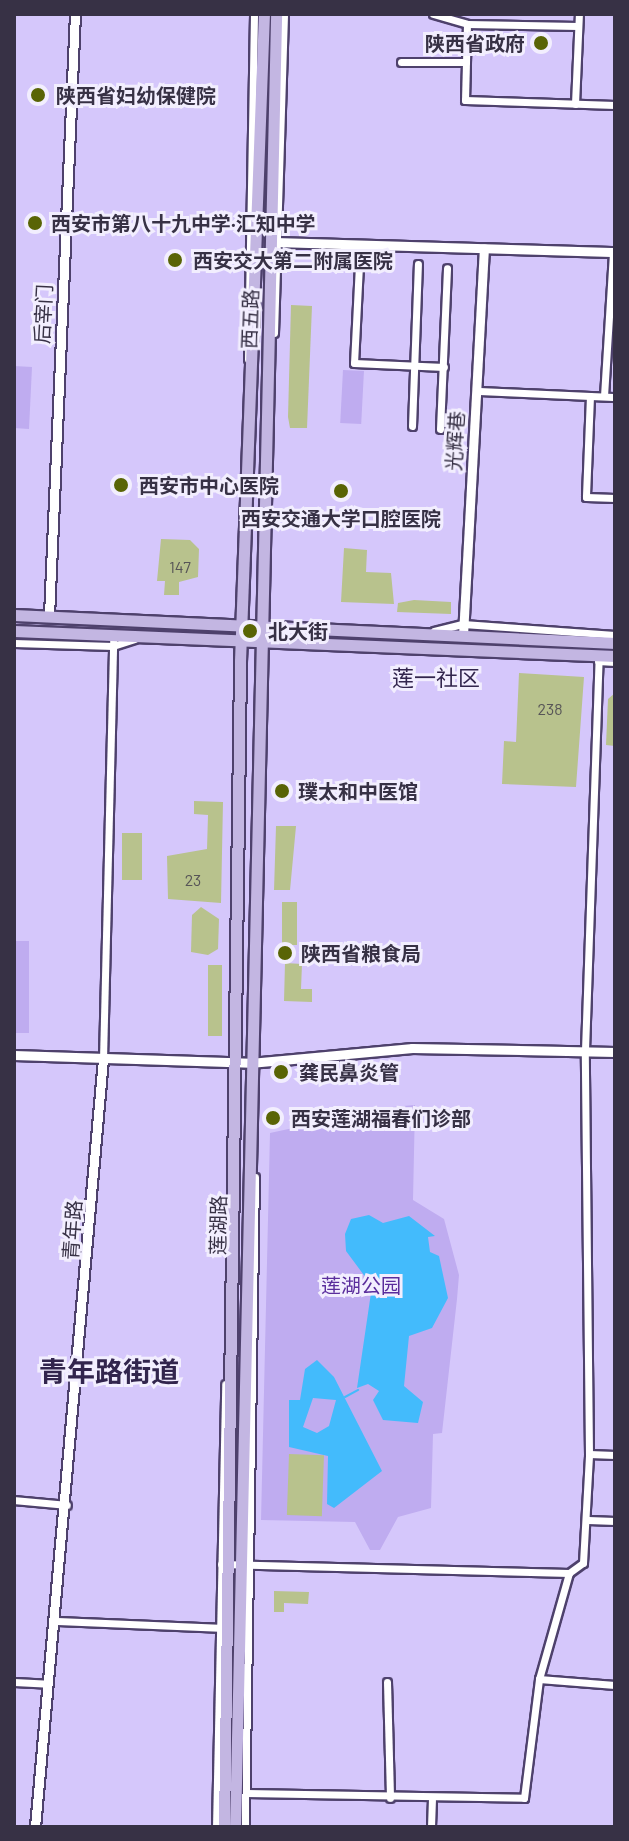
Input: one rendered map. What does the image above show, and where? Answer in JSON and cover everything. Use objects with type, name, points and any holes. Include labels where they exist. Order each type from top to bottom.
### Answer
[{"type":"main road","name":"西五路","points":[[242,624],[264,14]]},
{"type":"main road","name":"西五路","points":[[261,625],[274,242],[276,14]]},
{"type":"main road","points":[[14,615],[424,634],[463,630],[615,643]]},
{"type":"main road","name":"莲湖路","points":[[235,1565],[233,1063],[242,624]]},
{"type":"main road","name":"莲湖路","points":[[235,1827],[235,1565],[261,625]]},
{"type":"main road","points":[[14,631],[113,640],[147,636],[615,659]]},
{"type":"main road","name":"莲湖路","points":[[224,1827],[234,1628]]},
{"type":"street","name":"后宰门","points":[[49,616],[75,14]]},
{"type":"street","points":[[252,371],[245,348],[254,14]]},
{"type":"street","points":[[284,14],[274,242],[614,252],[604,396]]},
{"type":"street","points":[[433,14],[467,24],[578,26]]},
{"type":"street","points":[[575,104],[579,14]]},
{"type":"street","points":[[467,24],[465,100],[615,105]]},
{"type":"street","points":[[401,62],[466,62]]},
{"type":"street","points":[[360,245],[354,363],[444,367]]},
{"type":"street","name":"光辉巷","points":[[463,630],[484,249]]},
{"type":"street","points":[[412,426],[418,264]]},
{"type":"street","points":[[440,429],[447,268]]},
{"type":"street","points":[[477,391],[615,397]]},
{"type":"street","points":[[590,396],[586,497],[615,498]]},
{"type":"street","points":[[463,630],[615,635]]},
{"type":"street","points":[[14,643],[113,640]]},
{"type":"street","name":"青年路","points":[[35,1827],[67,1505],[103,1059],[113,640]]},
{"type":"street","points":[[216,1827],[234,1628],[235,1565],[569,1573],[583,1563],[588,1520],[589,1454],[585,1050],[599,658]]},
{"type":"street","points":[[14,1055],[250,1063],[386,1049],[615,1052]]},
{"type":"street","points":[[589,1454],[615,1455]]},
{"type":"street","points":[[14,1500],[67,1505]]},
{"type":"street","points":[[588,1520],[615,1521]]},
{"type":"street","points":[[246,1793],[432,1800],[524,1798],[539,1679],[569,1573]]},
{"type":"street","points":[[55,1621],[234,1628]]},
{"type":"street","points":[[234,1628],[246,1793],[245,1827]]},
{"type":"street","points":[[539,1679],[615,1685]]},
{"type":"street","points":[[14,1682],[48,1684]]},
{"type":"street","points":[[387,1682],[390,1798]]},
{"type":"street","points":[[431,1827],[432,1800]]},
{"type":"green space","points":[[14,366],[32,367],[29,429],[14,428]]},
{"type":"green space","points":[[343,370],[364,371],[361,424],[340,423]]},
{"type":"green space","points":[[14,941],[29,941],[29,1033],[14,1033]]},
{"type":"green space","name":"莲湖公园","points":[[415,1105],[413,1200],[444,1219],[459,1275],[457,1299],[442,1433],[433,1434],[431,1508],[398,1517],[380,1550],[370,1550],[355,1522],[261,1520],[270,1133],[307,1125],[310,1114]]},
{"type":"water","name":"莲湖公园","points":[[369,1215],[383,1223],[409,1216],[435,1236],[428,1237],[430,1252],[439,1256],[448,1298],[432,1328],[409,1336],[404,1386],[423,1402],[418,1423],[383,1420],[373,1400],[379,1391],[368,1384],[357,1388],[372,1286],[346,1251],[345,1234],[351,1219]]},
{"type":"water","points":[[317,1360],[334,1377],[382,1471],[334,1508],[327,1504],[328,1456],[289,1447],[289,1400],[300,1400],[305,1369]],"holes":[[[313,1398],[336,1400],[329,1426],[317,1433],[303,1427]]]},
{"type":"building","points":[[291,305],[312,306],[307,428],[290,428],[288,417]]},
{"type":"building","points":[[161,539],[190,540],[199,549],[198,577],[179,582],[179,595],[164,595],[165,581],[157,581]]},
{"type":"building","points":[[344,548],[367,550],[366,572],[391,573],[394,604],[341,602]]},
{"type":"building","points":[[414,600],[451,602],[451,614],[397,612],[398,603]]},
{"type":"building","points":[[519,673],[584,677],[576,787],[502,784],[504,741],[516,742]]},
{"type":"building","points":[[615,693],[615,746],[606,745],[608,699]]},
{"type":"building","points":[[194,801],[223,802],[221,903],[168,899],[167,856],[207,849],[208,815],[194,814]]},
{"type":"building","points":[[276,826],[296,826],[290,890],[274,890]]},
{"type":"building","points":[[122,833],[142,833],[142,880],[122,880]]},
{"type":"building","points":[[282,902],[297,902],[297,945],[282,945]]},
{"type":"building","points":[[201,907],[219,919],[218,949],[208,955],[191,952],[192,915]]},
{"type":"building","points":[[285,963],[302,964],[301,989],[312,989],[312,1002],[284,1001]]},
{"type":"building","points":[[208,965],[222,965],[222,1036],[208,1036]]},
{"type":"building","points":[[289,1454],[324,1455],[322,1516],[287,1515]]},
{"type":"building","points":[[274,1591],[309,1592],[308,1604],[284,1603],[284,1612],[274,1612]]},
{"type":"waterway","points":[[345,1397],[358,1390]]},
{"type":"place","name":"陕西省政府","points":[[541,43]]},
{"type":"place","name":"陕西省妇幼保健院","points":[[38,95]]},
{"type":"place","name":"西安市第八十九中学·汇知中学","points":[[35,223]]},
{"type":"place","name":"西安交大第二附属医院","points":[[175,260]]},
{"type":"place","name":"西安市中心医院","points":[[121,485]]},
{"type":"place","name":"西安交通大学口腔医院","points":[[341,491]]},
{"type":"place","name":"北大街","points":[[250,631]]},
{"type":"place","name":"璞太和中医馆","points":[[282,791]]},
{"type":"place","name":"陕西省粮食局","points":[[285,953]]},
{"type":"place","name":"龚民鼻炎管","points":[[281,1072]]},
{"type":"place","name":"西安莲湖福春们诊部","points":[[273,1118]]},
{"type":"district","name":"莲一社区","points":[[436,678]]},
{"type":"district","name":"青年路街道","points":[[109,1371]]}]
